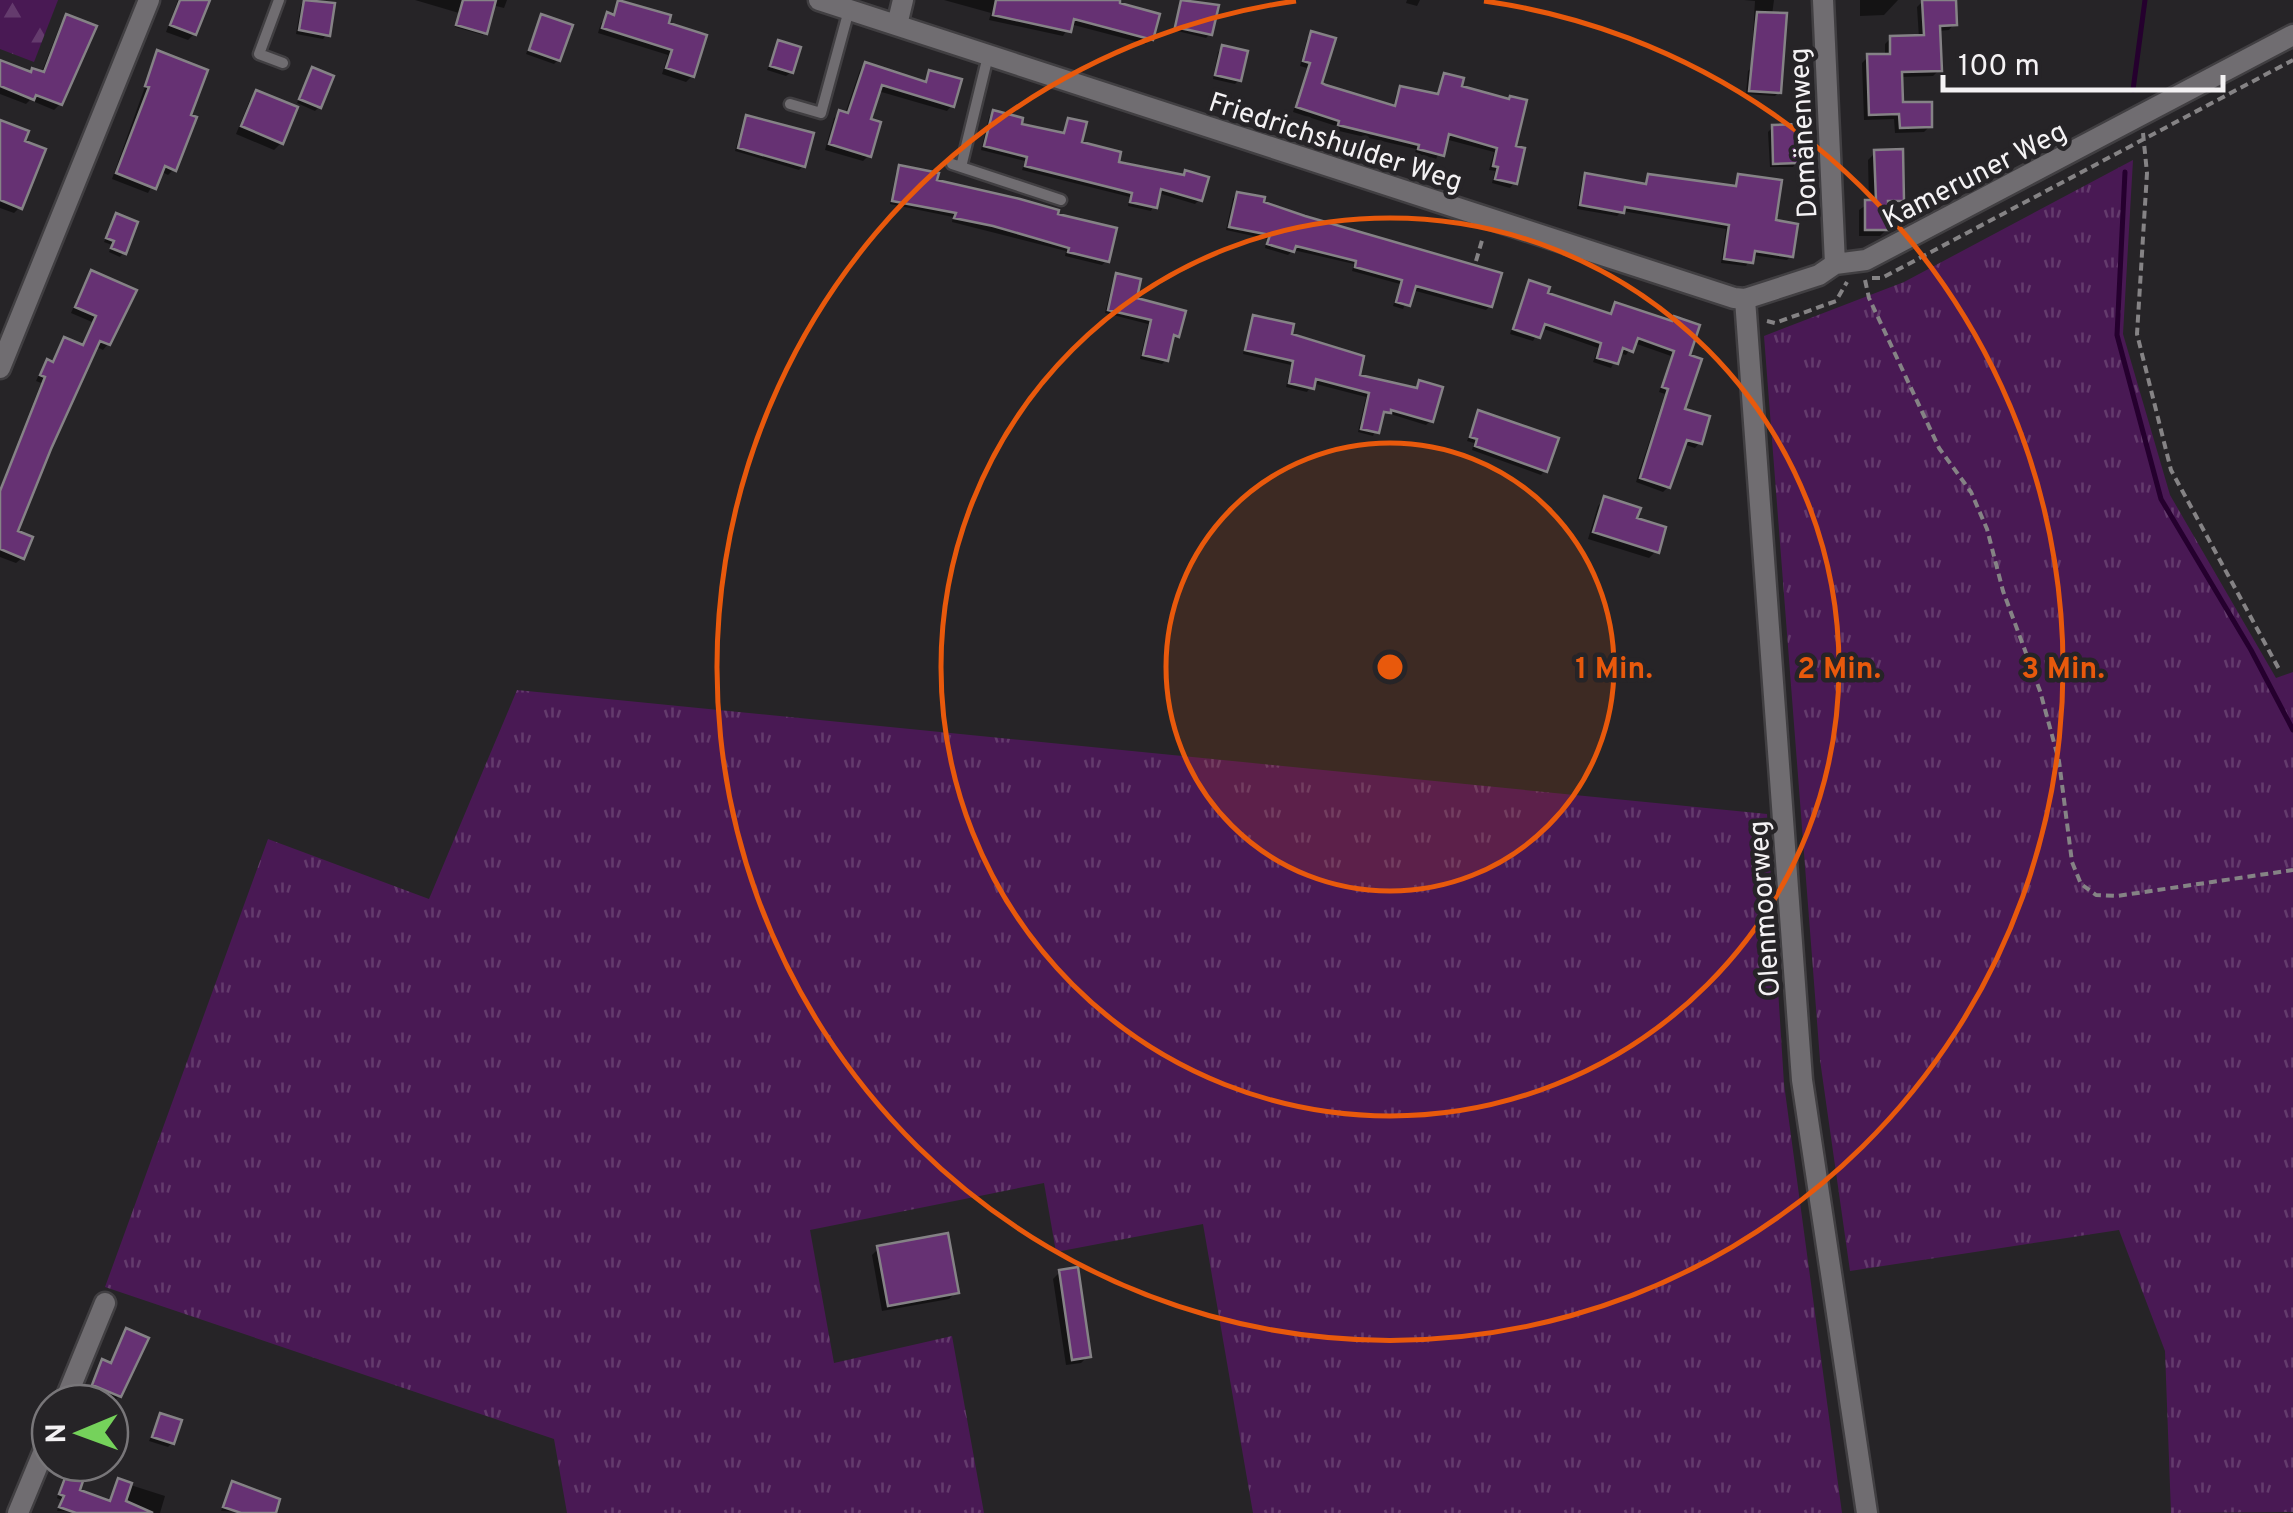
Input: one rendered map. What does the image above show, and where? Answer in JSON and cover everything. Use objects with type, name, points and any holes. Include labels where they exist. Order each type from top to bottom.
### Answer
[{"type":"street","points":[[0,368],[149,0]]},
{"type":"street","name":"Friedrichshulder Weg","points":[[819,0],[1670,279],[1745,299]]},
{"type":"street","points":[[897,25],[903,0]]},
{"type":"street","name":"Domänenweg","points":[[1823,0],[1836,264]]},
{"type":"street","name":"Kameruner Weg","points":[[1836,264],[1866,260],[2293,35]]},
{"type":"street","points":[[1745,299],[1819,275],[1836,264]]},
{"type":"street","name":"Olenmoorweg","points":[[1745,299],[1802,1080],[1868,1513]]},
{"type":"street","points":[[72,1383],[105,1303]]},
{"type":"street","points":[[18,1513],[30,1483]]},
{"type":"lane","points":[[279,0],[259,54],[283,64]]},
{"type":"lane","points":[[790,104],[821,113],[849,10]]},
{"type":"lane","points":[[989,55],[956,165],[1061,200]]},
{"type":"path","points":[[1759,318],[1775,323],[1836,300],[1852,275],[1882,278],[2293,60]]},
{"type":"path","points":[[2142,117],[2146,173],[2136,334],[2171,470],[2280,670]]},
{"type":"path","points":[[1476,261],[1484,234]]},
{"type":"path","points":[[1864,278],[1869,298],[1938,448],[1972,492],[1987,530],[2003,591],[2060,761],[2072,862],[2081,884],[2096,896],[2117,896],[2293,870]]},
{"type":"green space","points":[[0,0],[58,0],[34,62],[0,49]]},
{"type":"green space","points":[[2133,160],[2123,334],[2170,495],[2276,678],[2293,672],[2293,1512],[2171,1513],[2165,1351],[2119,1230],[1850,1271],[1820,1060],[1764,336],[1904,282]]},
{"type":"green space","points":[[517,690],[1767,814],[1784,1084],[1842,1513],[1253,1513],[1203,1224],[1056,1252],[1044,1183],[810,1230],[834,1363],[952,1336],[984,1513],[567,1513],[554,1439],[105,1287],[268,839],[429,899]]},
{"type":"building","points":[[180,0],[210,0],[196,35],[170,25]]},
{"type":"building","points":[[304,0],[335,3],[330,36],[299,30]]},
{"type":"building","points":[[463,0],[496,0],[487,34],[456,25]]},
{"type":"building","points":[[618,0],[671,15],[669,23],[707,35],[694,77],[666,68],[672,50],[602,28],[607,12],[614,15]]},
{"type":"building","points":[[996,0],[1120,0],[1160,14],[1153,40],[1074,19],[1071,32],[993,15]]},
{"type":"building","points":[[1181,0],[1219,5],[1212,35],[1175,27]]},
{"type":"building","points":[[1922,0],[1956,0],[1957,25],[1940,26],[1942,71],[1902,72],[1903,102],[1932,102],[1932,127],[1900,128],[1899,114],[1869,115],[1867,54],[1890,54],[1890,36],[1924,35]]},
{"type":"building","points":[[1757,12],[1787,13],[1781,93],[1749,91]]},
{"type":"building","points":[[66,14],[97,26],[62,105],[36,95],[34,100],[0,86],[0,60],[31,72],[32,68],[44,72]]},
{"type":"building","points":[[541,14],[573,25],[560,61],[529,50]]},
{"type":"building","points":[[1311,31],[1336,38],[1322,83],[1326,85],[1395,106],[1400,86],[1438,94],[1444,73],[1464,78],[1462,86],[1527,100],[1516,146],[1525,148],[1517,184],[1495,179],[1497,148],[1449,134],[1444,156],[1418,149],[1419,145],[1338,125],[1339,121],[1296,107],[1310,63],[1303,61]]},
{"type":"building","points":[[778,40],[801,47],[793,73],[770,66]]},
{"type":"building","points":[[1222,45],[1248,51],[1241,81],[1215,75]]},
{"type":"building","points":[[157,50],[208,70],[191,115],[197,117],[176,171],[165,166],[156,189],[116,173],[149,87],[145,86]]},
{"type":"building","points":[[865,62],[926,82],[929,70],[962,79],[954,107],[882,85],[871,119],[881,122],[871,157],[829,144],[839,110],[848,113]]},
{"type":"building","points":[[312,67],[334,76],[321,108],[299,99]]},
{"type":"building","points":[[256,90],[298,107],[283,144],[241,126]]},
{"type":"building","points":[[993,110],[1023,118],[1022,124],[1064,133],[1068,118],[1087,122],[1082,142],[1121,152],[1119,162],[1209,177],[1202,201],[1161,189],[1157,208],[1130,202],[1132,193],[1025,166],[1027,157],[984,146]]},
{"type":"building","points":[[746,115],[814,133],[805,167],[738,148]]},
{"type":"building","points":[[0,120],[29,131],[25,141],[46,149],[22,209],[0,200]]},
{"type":"building","points":[[1798,124],[1799,163],[1773,164],[1772,125]]},
{"type":"building","points":[[1903,149],[1904,201],[1888,201],[1889,230],[1865,230],[1865,200],[1876,200],[1874,150]]},
{"type":"building","points":[[899,165],[939,173],[937,180],[1020,199],[1059,210],[1058,214],[1117,228],[1109,262],[954,218],[956,213],[892,201]]},
{"type":"building","points":[[1585,173],[1646,184],[1648,174],[1736,186],[1738,174],[1782,180],[1776,220],[1798,224],[1793,257],[1755,251],[1753,263],[1724,259],[1729,225],[1625,207],[1624,213],[1580,205]]},
{"type":"building","points":[[1237,192],[1265,197],[1264,202],[1305,216],[1502,273],[1492,307],[1416,286],[1410,306],[1396,302],[1402,280],[1355,267],[1356,261],[1296,246],[1294,252],[1267,244],[1270,235],[1229,227]]},
{"type":"building","points":[[116,213],[138,222],[126,254],[111,248],[114,241],[106,238]]},
{"type":"building","points":[[91,270],[137,290],[110,345],[100,341],[51,449],[18,531],[33,537],[24,559],[0,549],[0,491],[45,377],[40,375],[47,359],[53,362],[64,337],[83,345],[96,316],[75,307]]},
{"type":"building","points":[[1116,273],[1141,279],[1137,298],[1186,311],[1179,337],[1174,335],[1168,361],[1143,355],[1151,320],[1108,310]]},
{"type":"building","points":[[1529,280],[1550,287],[1548,293],[1611,314],[1615,302],[1672,321],[1674,316],[1700,325],[1690,355],[1702,359],[1685,409],[1710,416],[1702,444],[1687,440],[1670,488],[1640,478],[1668,389],[1662,387],[1674,351],[1638,338],[1633,352],[1623,348],[1618,364],[1597,358],[1601,343],[1545,324],[1540,338],[1513,329]]},
{"type":"building","points":[[1253,315],[1294,324],[1292,334],[1364,356],[1360,375],[1417,388],[1419,380],[1443,387],[1433,422],[1391,410],[1384,412],[1379,433],[1361,429],[1369,393],[1316,379],[1314,389],[1289,383],[1293,361],[1245,350]]},
{"type":"building","points":[[1478,410],[1559,438],[1547,472],[1475,446],[1477,439],[1470,437]]},
{"type":"building","points":[[1604,496],[1641,508],[1637,518],[1666,527],[1659,553],[1593,532]]},
{"type":"building","points":[[948,1233],[959,1293],[888,1306],[877,1246]]},
{"type":"building","points":[[1078,1267],[1091,1357],[1072,1360],[1059,1270]]},
{"type":"building","points":[[126,1328],[149,1338],[128,1383],[93,1383],[102,1359],[111,1363]]},
{"type":"building","points":[[160,1413],[182,1420],[174,1444],[152,1437]]},
{"type":"building","points":[[232,1481],[280,1499],[276,1513],[241,1513],[223,1507]]},
{"type":"building","points":[[130,1482],[132,1483],[126,1501],[153,1513],[76,1513],[59,1507],[64,1496],[59,1494],[63,1483],[82,1483],[80,1490],[110,1501],[116,1483]]},
{"type":"waterway","points":[[2133,90],[2145,0]]},
{"type":"waterway","points":[[2125,172],[2117,335],[2161,499],[2251,650],[2293,730]]}]
